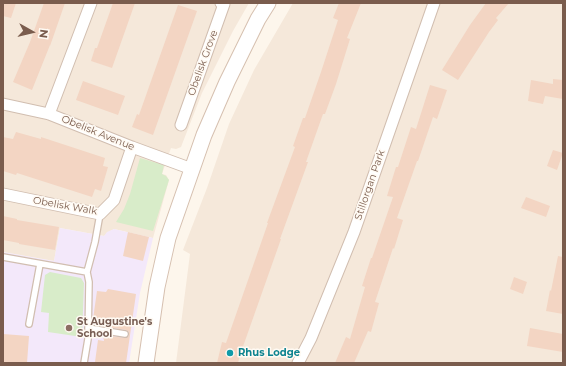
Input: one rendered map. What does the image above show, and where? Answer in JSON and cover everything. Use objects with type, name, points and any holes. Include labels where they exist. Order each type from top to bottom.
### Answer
[{"type":"main road","points":[[146,363],[157,287],[168,238],[204,136],[227,82],[258,19],[268,3]]},
{"type":"street","points":[[49,114],[91,3]]},
{"type":"street","name":"Obelisk Grove","points":[[181,125],[224,4],[221,3]]},
{"type":"street","name":"Stillorgan Park","points":[[298,363],[311,338],[354,232],[434,3]]},
{"type":"street","name":"Obelisk Avenue","points":[[3,104],[49,114],[192,169]]},
{"type":"street","name":"Obelisk Walk","points":[[3,194],[100,214],[114,200],[132,147]]},
{"type":"lane","points":[[84,363],[88,339],[89,282],[87,272],[95,242],[100,214]]},
{"type":"lane","points":[[3,257],[87,272]]},
{"type":"lane","points":[[29,324],[40,264]]},
{"type":"lane","points":[[88,328],[125,334]]},
{"type":"shaded area","points":[[3,3],[249,3],[233,31],[202,93],[181,147],[176,149],[171,148],[162,174],[166,175],[169,180],[153,238],[114,229],[104,236],[60,228],[54,261],[3,252]]},
{"type":"shaded area","points":[[293,3],[563,3],[563,363],[176,363],[190,254],[183,250],[207,188],[229,124],[254,70]]},
{"type":"shaded area","name":"St Augustine's School","points":[[60,228],[104,236],[107,232],[114,229],[153,238],[140,293],[129,363],[3,363],[3,252],[54,261]]},
{"type":"green space","points":[[140,158],[164,165],[162,174],[169,180],[153,231],[116,222],[124,209],[130,194]]},
{"type":"green space","points":[[50,272],[81,278],[84,283],[82,337],[48,332],[49,313],[41,312],[45,275]]},
{"type":"building","points":[[3,3],[16,3],[11,18],[3,16]]},
{"type":"building","points":[[44,3],[65,3],[50,46],[32,90],[13,82],[30,42]]},
{"type":"building","points":[[113,3],[135,3],[112,68],[91,61]]},
{"type":"building","points":[[339,3],[361,3],[347,38],[350,39],[336,84],[325,114],[323,114],[306,162],[308,162],[238,363],[217,363],[222,342],[226,343],[295,147],[293,146],[303,118],[305,118],[321,72],[338,20],[333,18]]},
{"type":"building","points":[[486,3],[509,3],[496,18],[498,20],[458,80],[442,70],[470,25]]},
{"type":"building","points":[[178,5],[197,11],[153,135],[132,127],[137,114],[139,115]]},
{"type":"building","points":[[553,79],[563,80],[563,99],[545,96],[543,104],[528,101],[531,80],[553,84]]},
{"type":"building","points":[[83,81],[125,96],[118,115],[76,100]]},
{"type":"building","points":[[430,85],[447,90],[437,119],[433,117],[397,218],[403,220],[375,302],[379,303],[371,332],[368,331],[354,363],[335,363],[346,337],[350,339],[365,287],[362,286],[393,197],[387,196],[396,167],[398,167],[411,127],[416,129]]},
{"type":"building","points":[[16,132],[41,139],[41,137],[105,158],[103,166],[108,167],[101,191],[95,189],[92,197],[17,173],[16,175],[3,171],[3,137],[13,139]]},
{"type":"building","points":[[553,150],[563,153],[557,170],[547,166]]},
{"type":"building","points":[[526,197],[550,206],[546,217],[521,208]]},
{"type":"building","points":[[3,216],[17,220],[59,227],[55,250],[3,240]]},
{"type":"building","points":[[128,232],[149,237],[143,261],[123,256]]},
{"type":"building","points":[[558,256],[563,257],[563,314],[546,311]]},
{"type":"building","points":[[514,277],[527,282],[523,294],[510,289]]},
{"type":"building","points":[[108,289],[136,294],[126,363],[95,362],[98,340],[104,341],[103,335],[125,338],[129,335],[129,332],[126,330],[101,326],[100,320],[93,319],[97,291],[106,292]]},
{"type":"building","points":[[530,328],[563,334],[563,352],[527,346]]},
{"type":"building","points":[[3,334],[29,336],[27,363],[3,363]]},
{"type":"place","name":"St Augustine's School","points":[[69,328]]},
{"type":"place","name":"Rhus Lodge","points":[[230,353]]}]
